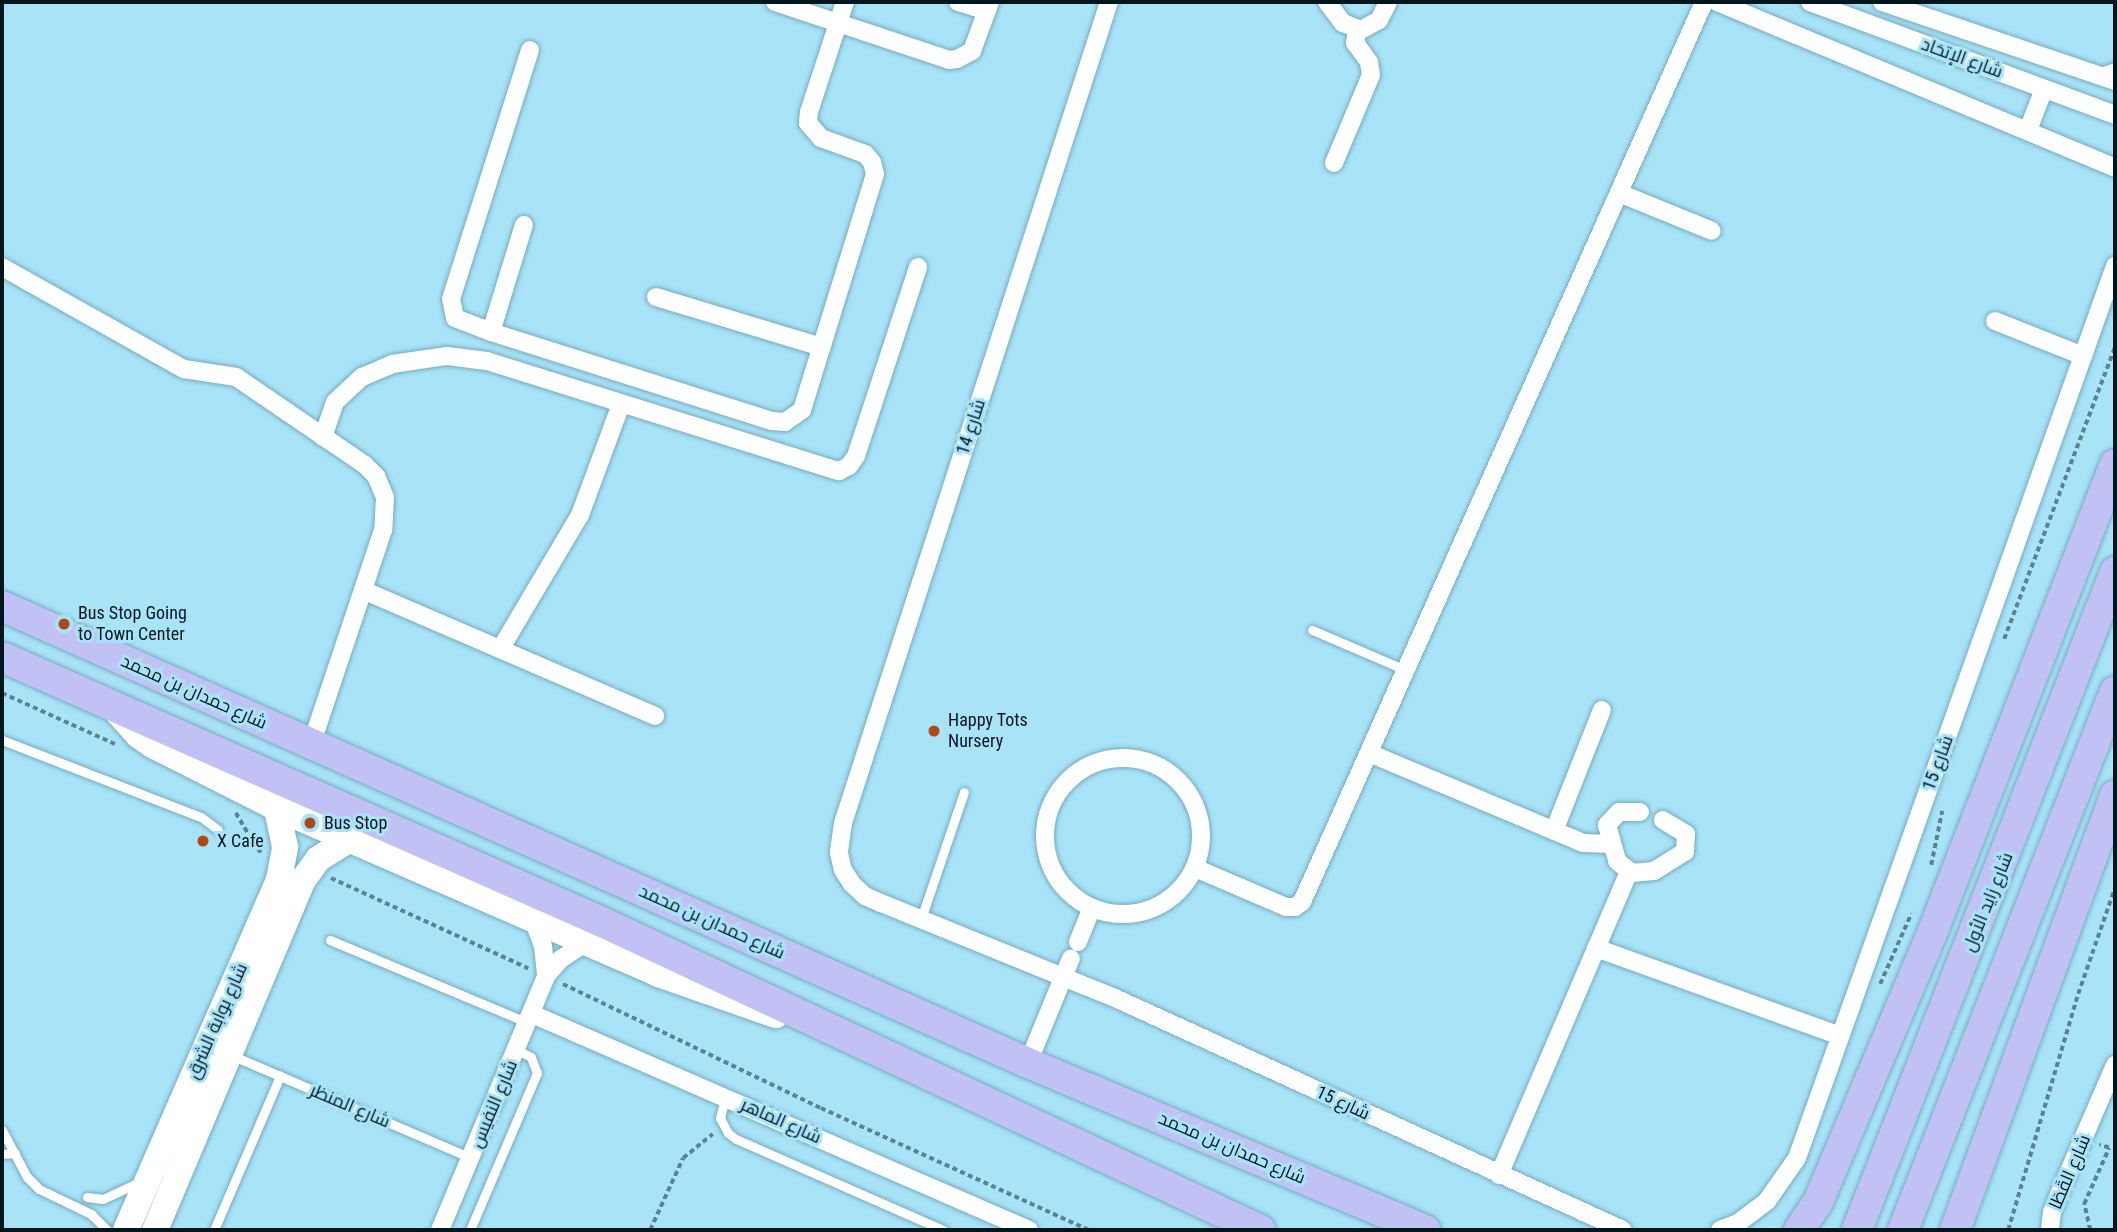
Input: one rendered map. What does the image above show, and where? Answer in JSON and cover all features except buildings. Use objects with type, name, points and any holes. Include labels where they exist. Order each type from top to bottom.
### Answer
[{"type":"main road","points":[[1799,1230],[1816,1221],[1933,931],[2115,464]]},
{"type":"main road","name":"شارع زايد الأول","points":[[1857,1230],[2115,572]]},
{"type":"main road","name":"شارع حمدان بن محمد","points":[[2,606],[1028,1063],[1425,1230]]},
{"type":"main road","points":[[2,657],[602,922],[1260,1230]]},
{"type":"main road","points":[[1903,1230],[2115,691]]},
{"type":"main road","points":[[1955,1230],[2115,795]]},
{"type":"street","points":[[775,2],[941,57],[957,59],[965,57],[976,44],[988,6],[958,2]]},
{"type":"street","points":[[530,50],[450,306],[459,321],[779,422],[792,420],[802,410],[875,174],[872,162],[866,154],[821,138],[808,123],[808,112],[845,2]]},
{"type":"street","name":"شارع 14","points":[[839,853],[839,838],[1109,2]]},
{"type":"street","points":[[1308,2],[1326,2],[1343,23],[1357,30],[1376,23],[1388,2]]},
{"type":"street","points":[[1195,869],[1286,906],[1299,905],[1704,2]]},
{"type":"street","points":[[1717,2],[2115,167]]},
{"type":"street","name":"شارع الإتحَاد","points":[[1810,2],[2115,115]]},
{"type":"street","name":"شارع الإتحَاد","points":[[1882,2],[2115,81]]},
{"type":"street","points":[[1334,163],[1371,75],[1369,62],[1355,43],[1357,30]]},
{"type":"street","points":[[2028,130],[2045,89]]},
{"type":"street","points":[[1619,193],[1712,230]]},
{"type":"street","points":[[491,332],[524,225]]},
{"type":"street","name":"شارع 15","points":[[1720,1230],[1755,1212],[1788,1174],[1797,1158],[2115,266]]},
{"type":"street","points":[[2,267],[184,369],[236,377],[370,470],[381,485],[385,497],[383,530],[312,745]]},
{"type":"street","points":[[323,437],[335,402],[352,384],[376,369],[427,357],[457,356],[487,361],[832,471],[845,469],[856,456],[918,267]]},
{"type":"street","points":[[656,297],[822,347]]},
{"type":"street","points":[[1995,321],[2083,356]]},
{"type":"street","points":[[501,648],[575,524],[621,404]]},
{"type":"street","points":[[365,591],[655,716]]},
{"type":"street","points":[[112,706],[138,735],[154,746],[277,808],[718,996],[833,1030]]},
{"type":"street","points":[[1554,831],[1602,710]]},
{"type":"street","points":[[1368,753],[1591,845],[1610,844]]},
{"type":"street","points":[[1110,758],[1141,759],[1169,772],[1181,782],[1197,808],[1202,839],[1195,869],[1178,893],[1152,909],[1122,914],[1092,908],[1073,895],[1057,878],[1046,849],[1045,834],[1051,804],[1075,774],[1095,762],[1110,758]]},
{"type":"street","name":"شارع بوابة الشرق","points":[[125,1230],[279,878],[285,847],[277,808]]},
{"type":"street","points":[[1640,812],[1626,810],[1613,816],[1607,831],[1617,861],[1629,871],[1647,873],[1685,852],[1686,834],[1663,820]]},
{"type":"street","name":"شارع بوابة الشرق","points":[[155,1230],[310,869],[328,851],[350,839]]},
{"type":"street","name":"شارع 15","points":[[839,853],[852,884],[865,896],[1063,976],[1623,1230]]},
{"type":"street","points":[[1499,1175],[1629,871]]},
{"type":"street","points":[[1028,1063],[1092,908]]},
{"type":"street","name":"شارع النفيس","points":[[533,919],[546,960],[546,976]]},
{"type":"street","name":"شارع النفيس","points":[[440,1230],[546,976],[561,959],[586,942]]},
{"type":"street","points":[[1596,948],[1840,1036]]},
{"type":"street","name":"شارع الماهر","points":[[530,1018],[725,1097],[1029,1230]]},
{"type":"street","name":"شارع القَطَا","points":[[2050,1230],[2052,1212],[2115,1065]]},
{"type":"lane","points":[[2094,73],[2115,67]]},
{"type":"lane","points":[[1312,630],[1406,670]]},
{"type":"lane","points":[[2,740],[201,817],[218,830]]},
{"type":"lane","points":[[920,919],[964,792]]},
{"type":"lane","name":"شارع الماهر","points":[[330,940],[530,1018]]},
{"type":"lane","points":[[470,1230],[537,1073],[531,1057],[517,1050]]},
{"type":"lane","name":"شارع المنظر","points":[[229,1055],[471,1158]]},
{"type":"lane","points":[[214,1230],[280,1076]]},
{"type":"lane","points":[[725,1097],[720,1110],[723,1127],[736,1139],[943,1230]]},
{"type":"lane","points":[[2,1129],[27,1177],[39,1189],[91,1214],[107,1230]]},
{"type":"lane","points":[[2,1154],[15,1153]]},
{"type":"lane","points":[[87,1197],[97,1199],[115,1195],[149,1177]]},
{"type":"path","points":[[310,869],[546,976],[821,1108],[1089,1230]]},
{"type":"path","points":[[2008,1230],[2078,994],[2115,887]]},
{"type":"path","points":[[650,1230],[683,1158],[723,1127]]},
{"type":"path","points":[[2084,1140],[2109,1148],[2084,1204],[2090,1230]]},
{"type":"place","name":"Bus Stop Going to Town Center","points":[[64,624]]},
{"type":"place","name":"Happy Tots Nursery","points":[[934,731]]},
{"type":"place","name":"Bus Stop","points":[[310,823]]},
{"type":"place","name":"X Cafe","points":[[203,841]]}]
